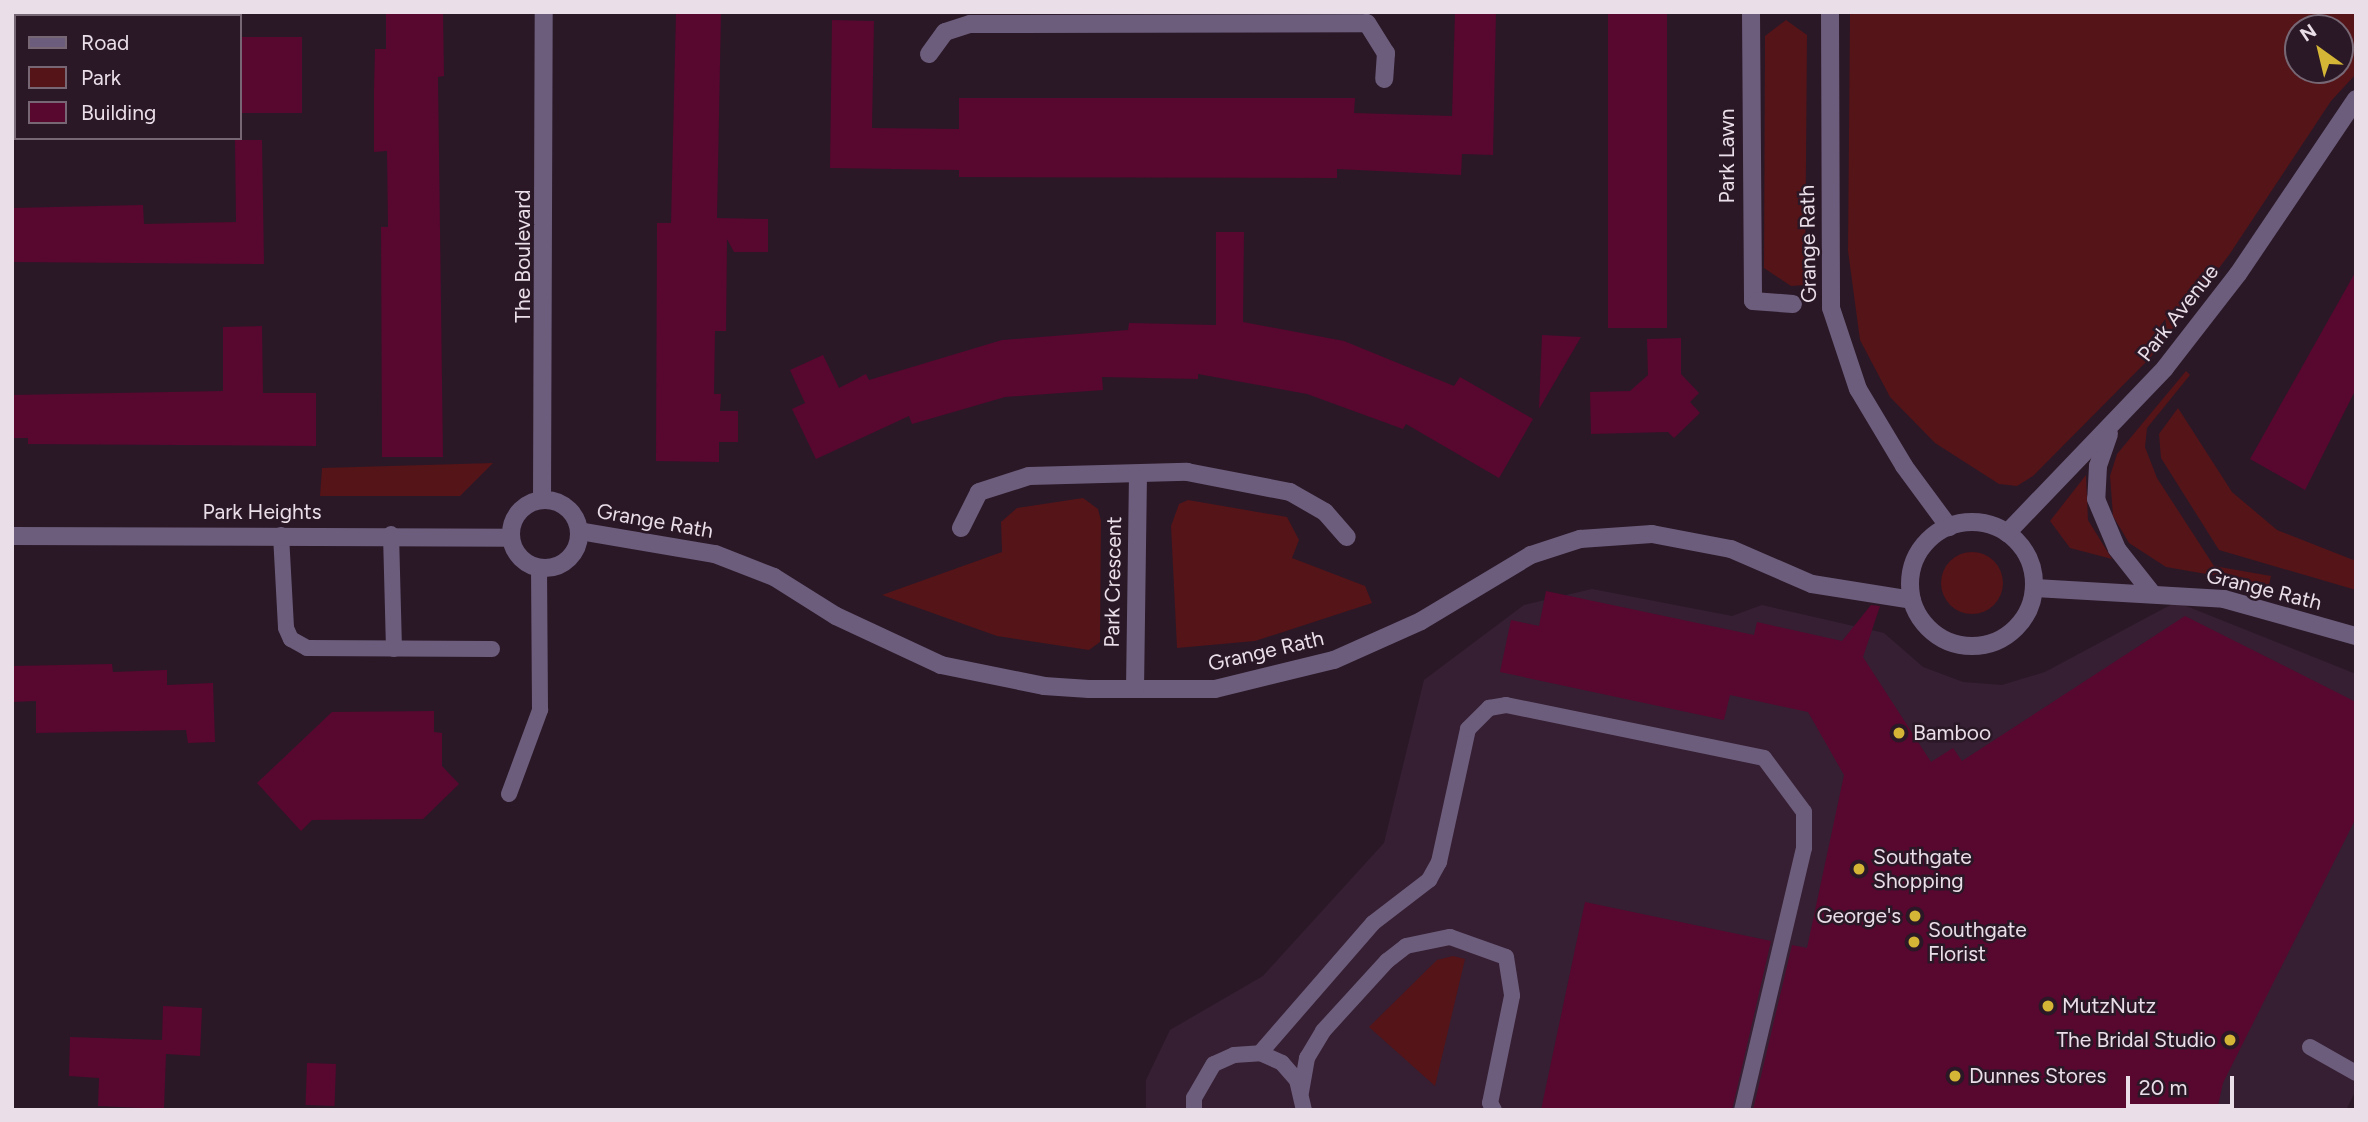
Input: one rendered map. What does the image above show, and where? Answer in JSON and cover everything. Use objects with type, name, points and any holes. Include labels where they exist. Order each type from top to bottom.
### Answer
[{"type":"street","name":"The Boulevard","points":[[542,500],[544,12]]},
{"type":"street","name":"Park Lawn","points":[[1751,12],[1753,301],[1793,304]]},
{"type":"street","name":"Grange Rath","points":[[1830,12],[1829,287],[1836,327],[1858,389],[1904,466],[1949,527]]},
{"type":"street","points":[[929,54],[945,32],[971,18],[1364,18],[1386,53],[1384,79]]},
{"type":"street","name":"Park Avenue","points":[[2007,533],[2110,431],[2238,274],[2356,99]]},
{"type":"street","points":[[2110,431],[2098,466],[2096,499],[2117,549],[2151,592]]},
{"type":"street","points":[[961,528],[979,492],[1029,476],[1187,472],[1290,492],[1325,512],[1347,537]]},
{"type":"street","name":"Park Crescent","points":[[1135,689],[1138,475]]},
{"type":"street","name":"Grange Rath","points":[[542,500],[563,504],[579,531],[715,554],[774,577],[836,616],[941,665],[1044,686],[1215,689],[1334,660],[1421,621],[1531,555],[1580,540],[1652,534],[1731,549],[1812,584],[1912,600]]},
{"type":"street","points":[[539,568],[520,558],[511,538],[515,517],[542,500]]},
{"type":"street","points":[[1989,524],[2007,533],[2029,560],[2035,588],[2026,615],[2013,631],[1975,646],[1935,634],[1912,600],[1910,583],[1921,549],[1949,527],[1989,524]]},
{"type":"street","name":"Grange Rath","points":[[539,568],[569,559],[579,531]]},
{"type":"street","name":"Park Heights","points":[[12,536],[391,534],[511,538]]},
{"type":"street","name":"Grange Rath","points":[[2035,588],[2151,592],[2224,599],[2356,636]]},
{"type":"lane","points":[[391,534],[394,649]]},
{"type":"lane","points":[[281,535],[291,639],[307,648],[492,649]]},
{"type":"lane","points":[[509,794],[540,710],[539,568]]},
{"type":"lane","points":[[1260,1054],[1373,923],[1429,880],[1439,862],[1468,729],[1489,708],[1506,705],[1764,758],[1804,812],[1804,848],[1742,1110]]},
{"type":"lane","points":[[1304,1110],[1301,1092],[1307,1058],[1323,1031],[1387,961],[1430,937],[1450,937],[1506,957],[1512,996],[1490,1103],[1493,1110]]},
{"type":"lane","points":[[2310,1047],[2356,1073]]},
{"type":"lane","points":[[1194,1110],[1194,1098],[1214,1064],[1234,1055],[1260,1054],[1282,1063],[1301,1092]]},
{"type":"shaded area","name":"Southgate Shopping","points":[[1592,589],[1732,616],[1762,605],[1884,633],[1923,667],[1963,682],[2002,685],[2045,672],[2176,602],[2356,674],[2356,1090],[2346,1110],[1146,1110],[1146,1080],[1170,1030],[1263,976],[1384,843],[1424,680],[1524,605]]},
{"type":"green space","points":[[12,12],[103,12],[14,14],[12,55]]},
{"type":"green space","points":[[1850,12],[2356,12],[2354,76],[2354,14],[2284,14],[2284,84],[2347,84],[2331,101],[2229,255],[2150,358],[2033,476],[2017,486],[1999,484],[1935,443],[1890,397],[1860,340],[1848,251]]},
{"type":"green space","points":[[1786,20],[1807,35],[1805,285],[1791,286],[1764,268],[1765,36]]},
{"type":"green space","points":[[2186,371],[2190,375],[2147,428],[2145,447],[2157,478],[2214,566],[2271,576],[2269,585],[2166,567],[2129,543],[2113,516],[2110,476],[2117,454]]},
{"type":"green space","points":[[2178,408],[2232,492],[2277,530],[2356,561],[2356,590],[2219,550],[2161,458],[2159,434]]},
{"type":"green space","points":[[493,463],[460,496],[320,496],[322,468]]},
{"type":"green space","points":[[2086,475],[2088,520],[2112,559],[2070,548],[2050,521]]},
{"type":"green space","points":[[1083,498],[1098,509],[1101,521],[1100,642],[1089,650],[997,636],[882,595],[1002,552],[1001,522],[1017,508]]},
{"type":"green space","points":[[1188,500],[1287,517],[1299,540],[1292,558],[1365,586],[1372,603],[1255,641],[1177,648],[1171,526],[1179,504]]},
{"type":"green space","points":[[1972,552],[1994,561],[2003,583],[1994,605],[1972,614],[1950,605],[1941,583],[1950,561]]},
{"type":"green space","points":[[1453,956],[1465,959],[1435,1086],[1369,1027],[1437,960]]},
{"type":"building","points":[[386,12],[443,12],[444,76],[438,77],[443,457],[382,457],[381,227],[388,227],[387,151],[374,152],[374,89],[375,49],[386,49]]},
{"type":"building","points":[[676,12],[721,12],[717,218],[768,219],[768,252],[734,252],[727,239],[726,331],[715,331],[714,394],[721,394],[720,411],[738,411],[738,442],[719,442],[719,462],[656,461],[657,223],[671,223]]},
{"type":"building","points":[[1455,12],[1496,12],[1493,155],[1462,154],[1461,175],[1337,169],[1337,178],[959,177],[959,170],[830,168],[832,20],[874,21],[872,128],[959,129],[959,98],[1355,98],[1354,113],[1452,116]]},
{"type":"building","points":[[1608,12],[1667,12],[1667,328],[1608,328]]},
{"type":"building","points":[[242,37],[302,37],[302,113],[242,113]]},
{"type":"building","points":[[235,140],[262,140],[264,264],[12,262],[12,208],[143,205],[144,224],[236,222]]},
{"type":"building","points":[[1216,232],[1244,232],[1243,322],[1344,341],[1454,386],[1460,377],[1533,419],[1499,478],[1406,424],[1403,429],[1307,394],[1198,374],[1198,379],[1102,377],[1103,390],[1005,397],[912,424],[909,416],[816,459],[792,409],[805,403],[790,370],[823,355],[839,388],[866,374],[869,380],[1002,340],[1128,330],[1129,323],[1216,325]]},
{"type":"building","points":[[2356,271],[2356,389],[2305,490],[2250,459]]},
{"type":"building","points":[[262,326],[263,393],[316,393],[316,446],[28,444],[28,438],[12,438],[12,395],[223,391],[223,327]]},
{"type":"building","points":[[1542,335],[1581,337],[1539,409]]},
{"type":"building","points":[[1681,338],[1681,374],[1699,393],[1690,402],[1700,413],[1674,438],[1668,432],[1591,434],[1590,392],[1630,391],[1648,375],[1647,339]]},
{"type":"building","points":[[1546,591],[1754,635],[1757,622],[1842,641],[1871,605],[1880,606],[1863,657],[1931,762],[1953,748],[1962,761],[2185,616],[2356,702],[2356,818],[2223,1083],[2217,1110],[1753,1110],[1792,945],[1807,948],[1844,775],[1808,712],[1730,695],[1724,720],[1500,672],[1511,620],[1539,626]]},
{"type":"building","points":[[112,664],[113,672],[167,670],[167,685],[213,683],[215,742],[188,743],[186,730],[36,733],[36,701],[12,702],[12,666]]},
{"type":"building","points":[[434,711],[434,732],[442,733],[442,766],[459,784],[423,819],[312,820],[301,831],[257,783],[332,712]]},
{"type":"building","points":[[1585,902],[1771,941],[1732,1110],[1541,1110]]},
{"type":"building","points":[[163,1006],[202,1008],[200,1056],[166,1054],[164,1109],[98,1106],[99,1078],[69,1076],[70,1037],[162,1040]]},
{"type":"building","points":[[307,1063],[336,1064],[335,1106],[306,1105]]},
{"type":"place","name":"Bamboo","points":[[1899,733]]},
{"type":"place","name":"Southgate Shopping","points":[[1859,869]]},
{"type":"place","name":"George's","points":[[1915,916]]},
{"type":"place","name":"Southgate Florist","points":[[1914,942]]},
{"type":"place","name":"MutzNutz","points":[[2048,1006]]},
{"type":"place","name":"The Bridal Studio","points":[[2230,1040]]},
{"type":"place","name":"Dunnes Stores","points":[[1955,1076]]}]
